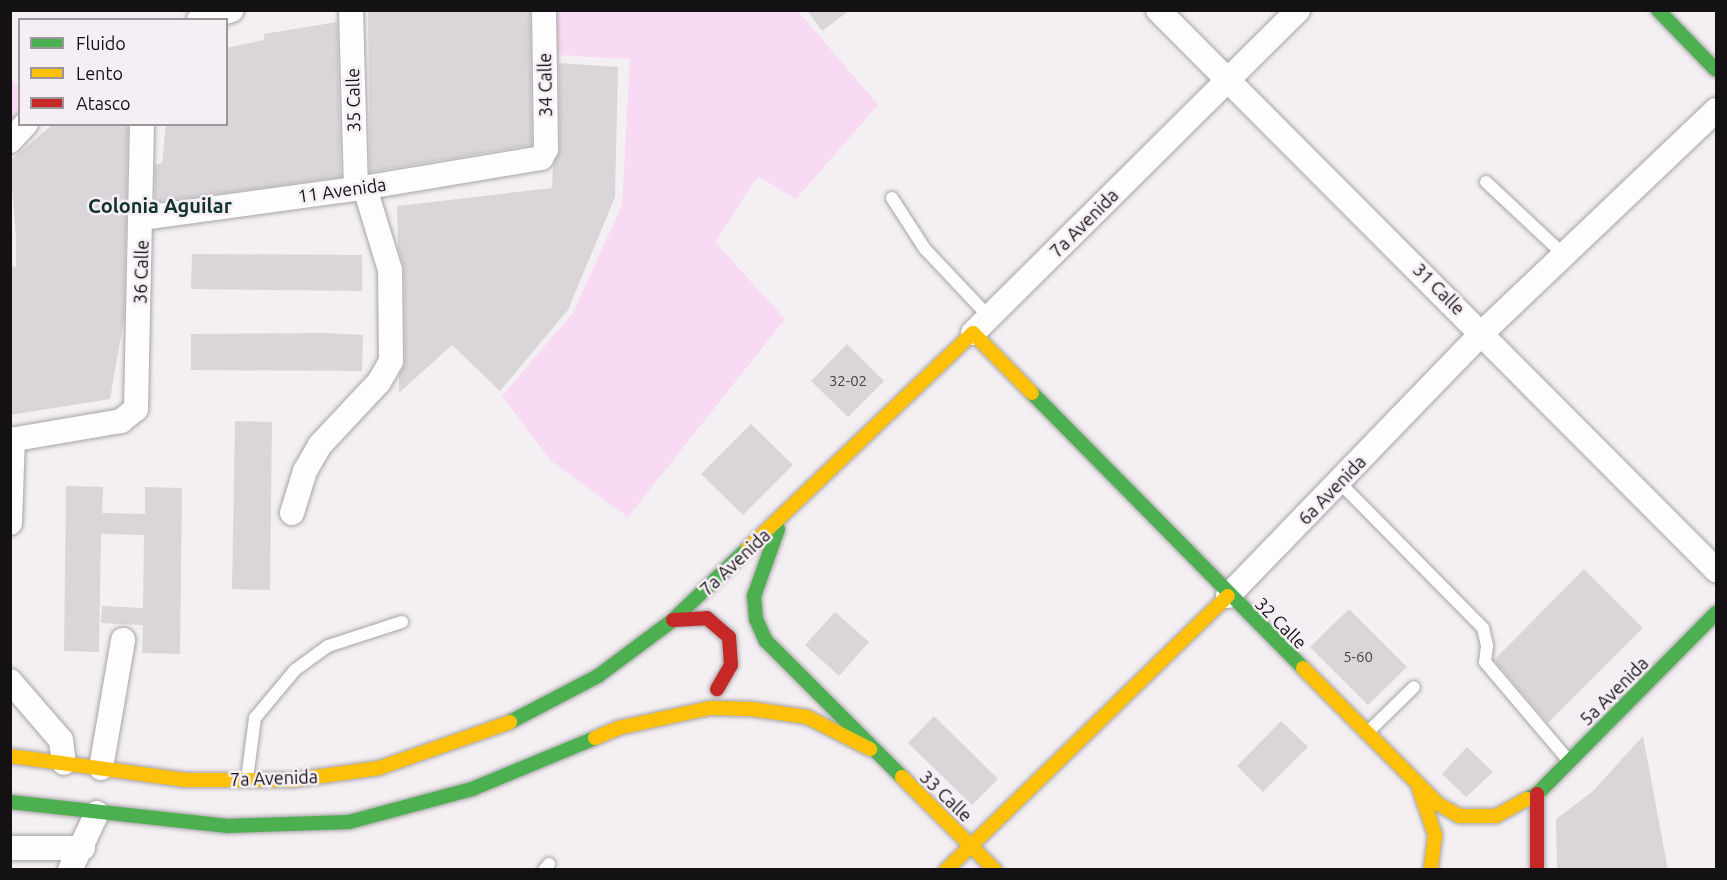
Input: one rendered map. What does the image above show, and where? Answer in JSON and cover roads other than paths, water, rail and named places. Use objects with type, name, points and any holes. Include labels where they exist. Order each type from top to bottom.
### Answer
[{"type":"main road","points":[[1658,10],[1716,70]]},
{"type":"main road","name":"7a Avenida","points":[[10,756],[185,780],[293,780],[379,768],[494,730],[598,676],[674,620],[783,519],[981,325]]},
{"type":"main road","name":"32 Calle","points":[[981,325],[1228,596],[1417,784],[1449,812],[1473,819],[1509,811],[1536,794]]},
{"type":"main road","points":[[783,519],[756,587],[758,626],[772,648],[870,749]]},
{"type":"main road","name":"6a Avenida","points":[[946,870],[1228,596]]},
{"type":"main road","name":"5a Avenida","points":[[1536,794],[1716,613]]},
{"type":"main road","points":[[674,620],[706,618],[729,637],[731,665],[711,690],[737,690]]},
{"type":"main road","points":[[753,693],[870,749]]},
{"type":"main road","points":[[10,802],[226,826],[349,822],[472,789],[618,728],[669,701]]},
{"type":"main road","points":[[618,728],[710,708],[750,709],[807,717]]},
{"type":"main road","name":"33 Calle","points":[[870,749],[995,870]]},
{"type":"main road","points":[[1417,784],[1433,824],[1436,845],[1431,870]]},
{"type":"main road","points":[[1536,794],[1536,870]]},
{"type":"street","points":[[206,18],[232,10]]},
{"type":"street","name":"35 Calle","points":[[292,513],[304,471],[320,445],[379,382],[391,362],[390,270],[360,189],[351,10]]},
{"type":"street","name":"34 Calle","points":[[541,158],[546,150],[544,10]]},
{"type":"street","name":"31 Calle","points":[[1158,10],[1483,333],[1716,570]]},
{"type":"street","name":"7a Avenida","points":[[981,325],[1298,10]]},
{"type":"street","name":"6a Avenida","points":[[1228,596],[1483,333],[1716,110]]},
{"type":"street","points":[[10,141],[24,126]]},
{"type":"street","name":"36 Calle","points":[[12,440],[129,418],[136,409],[143,218],[142,126]]},
{"type":"street","name":"11 Avenida","points":[[143,218],[360,189],[541,158]]},
{"type":"street","points":[[10,523],[12,440]]},
{"type":"street","points":[[101,768],[123,640]]},
{"type":"street","points":[[10,681],[61,740],[64,763]]},
{"type":"street","points":[[70,870],[97,813]]},
{"type":"street","points":[[10,848],[82,848]]},
{"type":"lane","points":[[1486,182],[1564,255]]},
{"type":"lane","points":[[892,198],[925,249],[981,325]]},
{"type":"lane","points":[[1340,483],[1482,628],[1487,646],[1485,662],[1569,761]]},
{"type":"lane","points":[[247,780],[255,718],[295,670],[328,646],[402,622]]},
{"type":"lane","points":[[1366,733],[1414,687]]},
{"type":"district","name":"Colonia Aguilar","points":[[160,205]]}]
